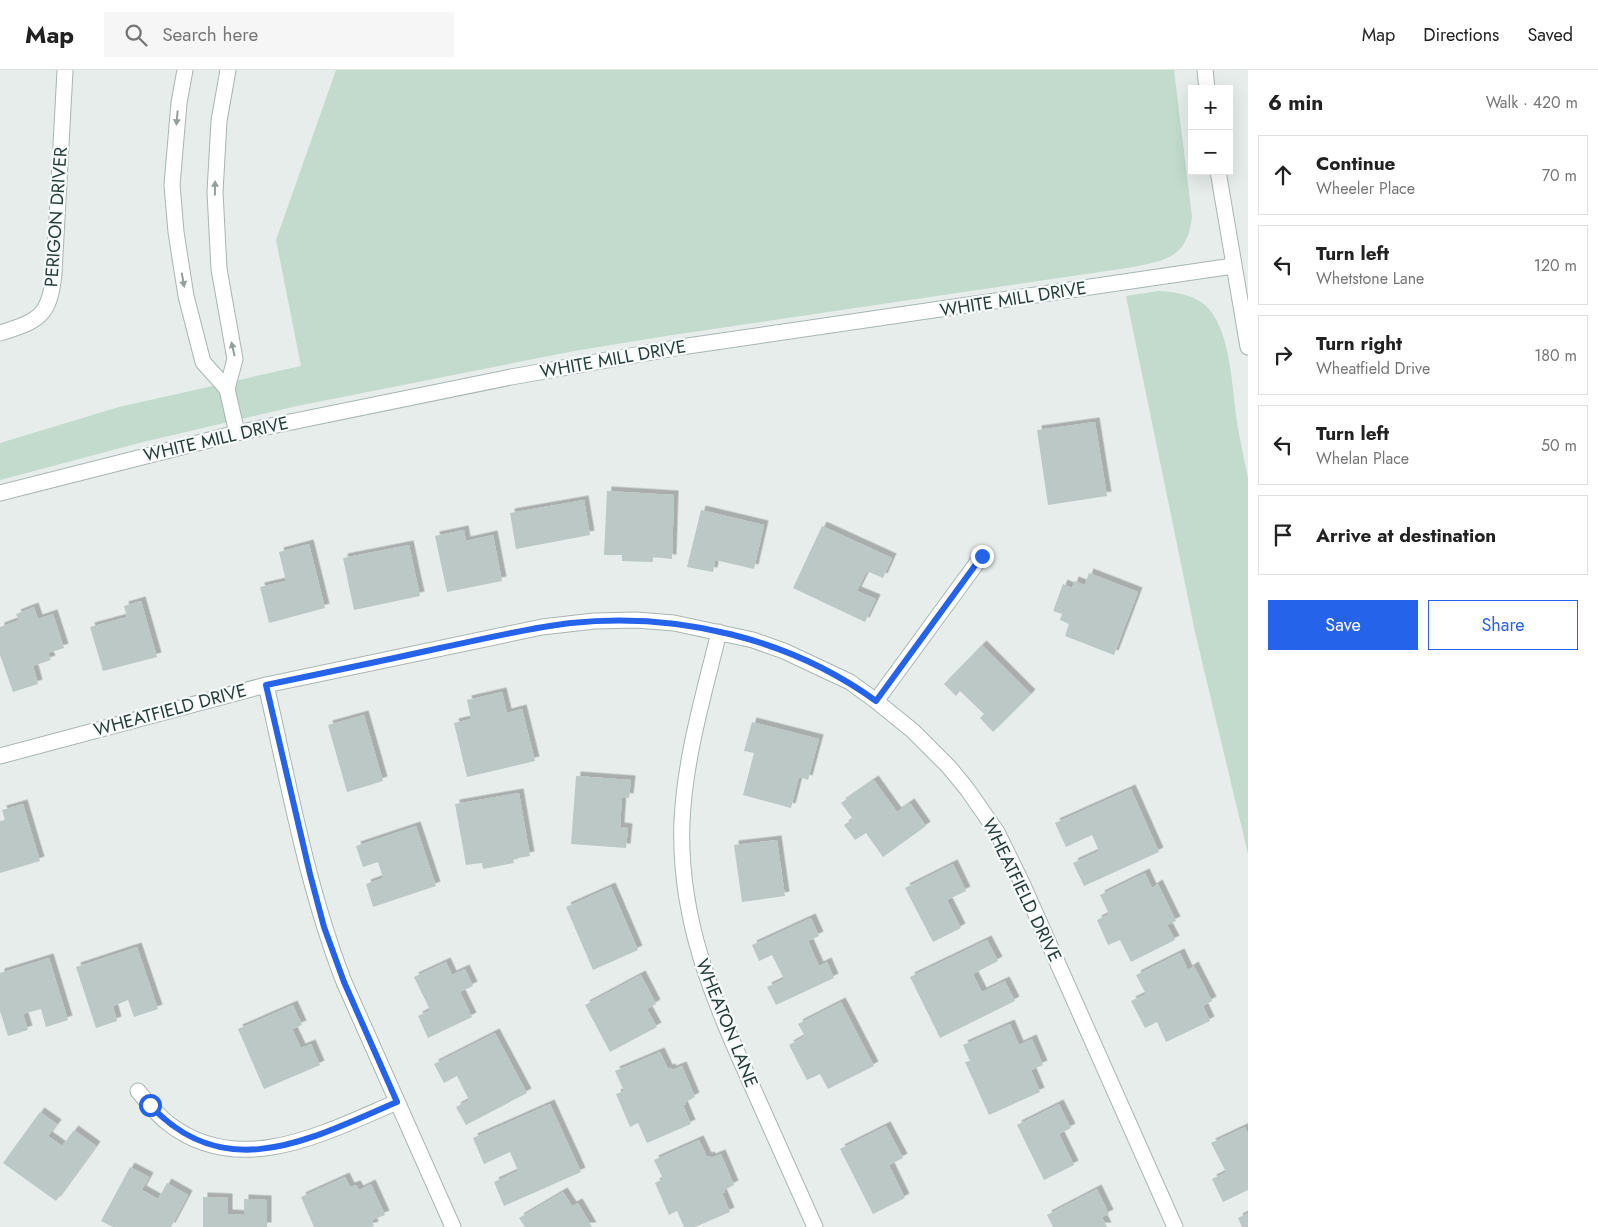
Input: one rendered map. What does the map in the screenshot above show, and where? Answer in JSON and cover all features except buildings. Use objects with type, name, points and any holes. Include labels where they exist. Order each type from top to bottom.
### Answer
[{"type":"street","points":[[185,70],[179,103],[172,184],[176,232],[186,296],[203,362],[227,389]]},
{"type":"street","points":[[228,70],[219,121],[215,192],[219,269],[235,359],[227,389],[237,433]]},
{"type":"street","points":[[1205,70],[1207,85]]},
{"type":"street","name":"PERIGON DRIVER","points":[[0,333],[22,326],[35,319],[41,314],[50,300],[54,273],[65,71]]},
{"type":"street","points":[[1219,175],[1248,347]]},
{"type":"street","name":"WHITE MILL DRIVE","points":[[0,493],[237,433],[457,387],[681,347],[1233,266]]},
{"type":"street","points":[[876,701],[982,556]]},
{"type":"street","name":"WHEATFIELD DRIVE","points":[[0,756],[266,685],[542,627],[571,623],[636,620],[674,623],[753,640],[784,651],[850,682],[876,701],[913,731],[948,767],[982,809],[997,832],[1022,883],[1174,1227]]},
{"type":"street","name":"WHEATON LANE","points":[[718,632],[692,744],[684,795],[682,841],[688,903],[698,951],[710,990],[815,1227]]},
{"type":"street","points":[[266,685],[324,927],[344,982],[453,1227]]},
{"type":"street","points":[[138,1091],[159,1115],[190,1138],[214,1146],[245,1150],[293,1144],[328,1132],[397,1102]]},
{"type":"green space","points":[[336,70],[1174,70],[1192,217],[1185,242],[1179,250],[1171,256],[1152,263],[574,351],[297,406],[143,442],[0,480],[0,443],[119,407],[301,366],[276,240]]},
{"type":"green space","points":[[1159,291],[1179,293],[1192,297],[1208,308],[1216,319],[1226,346],[1237,422],[1248,478],[1248,854],[1195,632],[1126,296]]},
{"type":"route","points":[[150,1105],[169,1124],[190,1138],[214,1146],[245,1150],[293,1144],[328,1132],[397,1102],[344,982],[324,927],[266,685],[542,627],[594,621],[636,620],[694,626],[753,640],[784,651],[850,682],[876,701],[982,556]]}]
